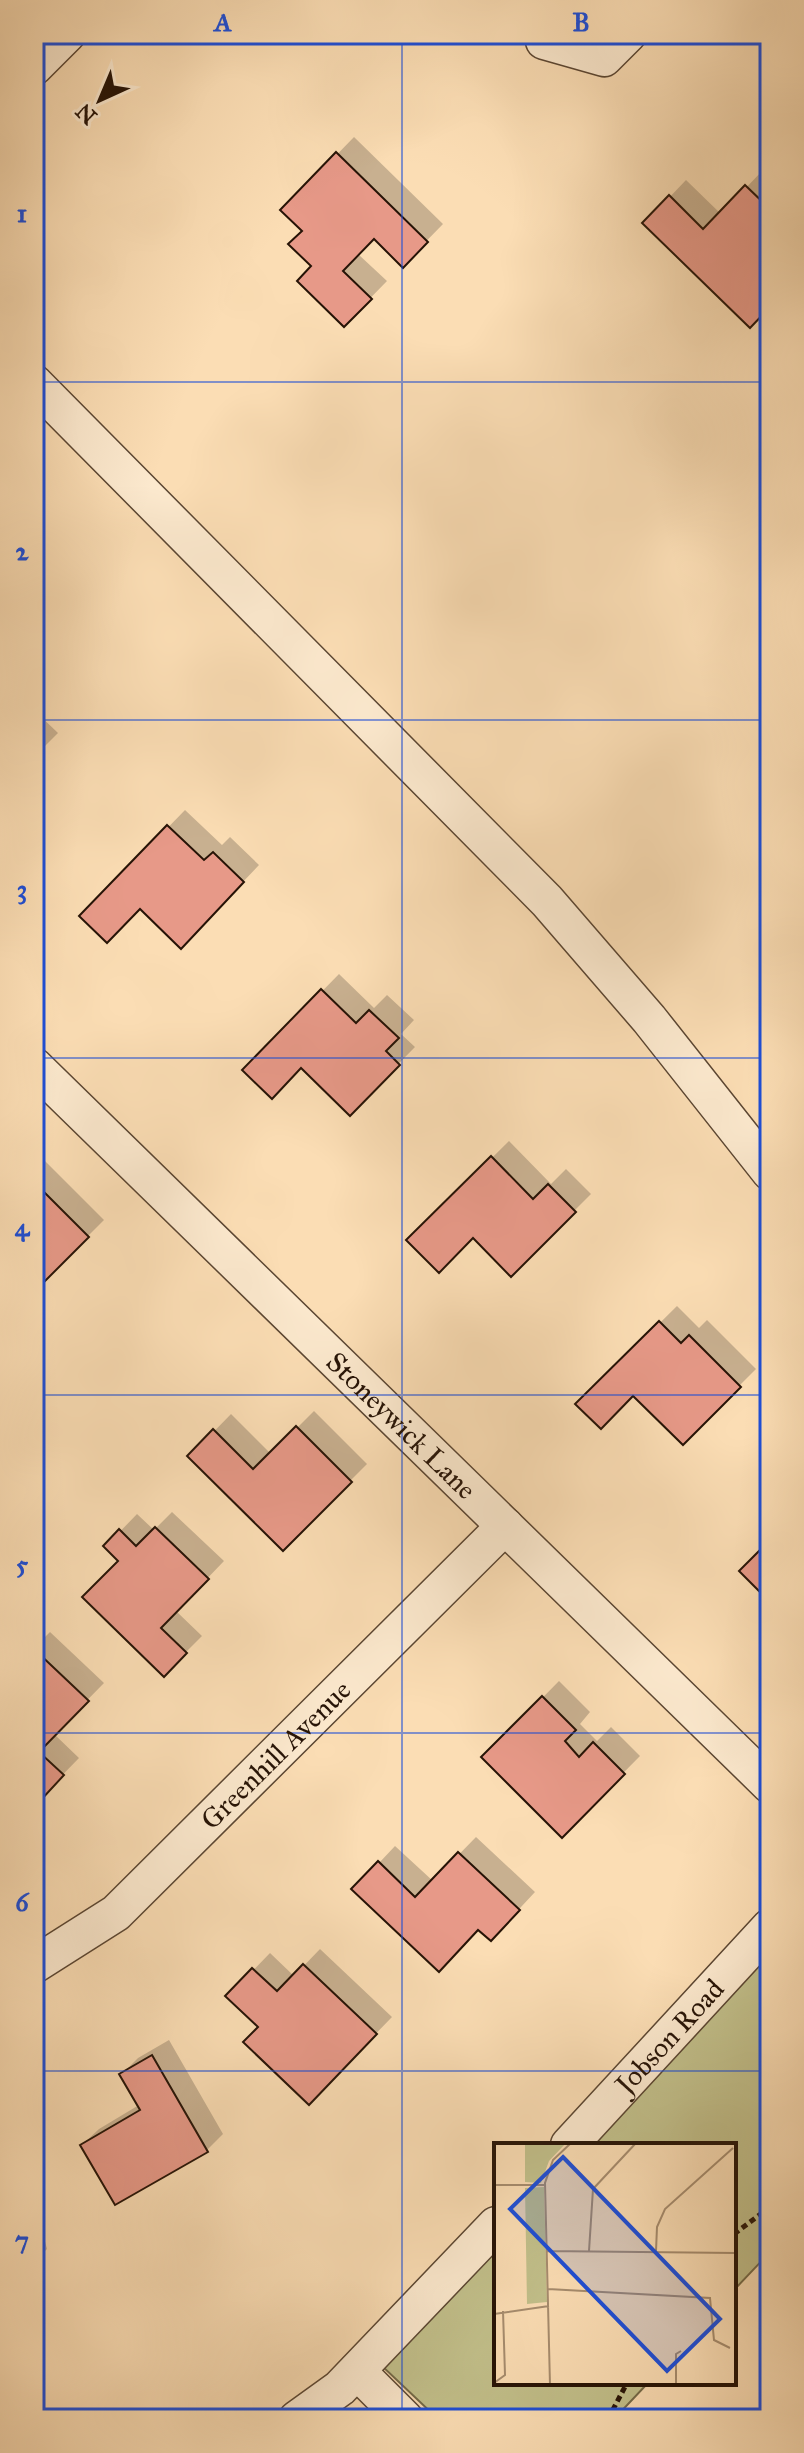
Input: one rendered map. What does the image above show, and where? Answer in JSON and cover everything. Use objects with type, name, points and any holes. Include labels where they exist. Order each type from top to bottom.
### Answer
[{"type":"street","points":[[34,67],[67,34]]},
{"type":"street","points":[[544,41],[604,58],[628,34]]},
{"type":"street","points":[[34,383],[547,901],[649,1019],[770,1172]]},
{"type":"street","name":"Stoneywick Lane","points":[[34,1066],[770,1785]]},
{"type":"street","name":"Greenhill Avenue","points":[[34,1965],[116,1913],[505,1526]]},
{"type":"street","name":"Jobson Road","points":[[571,2143],[770,1927]]},
{"type":"street","points":[[297,2419],[340,2388],[494,2227]]},
{"type":"street","points":[[357,2371],[405,2419]]},
{"type":"path","points":[[736,2232],[770,2207]]},
{"type":"path","points":[[608,2419],[626,2385]]},
{"type":"shaded area","points":[[770,1935],[770,2252],[736,2288],[736,2143],[581,2143]]},
{"type":"shaded area","points":[[494,2238],[494,2385],[646,2385],[614,2419],[438,2419],[382,2366]]},
{"type":"building","points":[[336,152],[428,242],[403,268],[374,239],[343,271],[372,299],[344,327],[297,281],[311,266],[288,244],[302,231],[280,210]]},
{"type":"building","points":[[745,185],[770,209],[770,311],[767,310],[750,328],[642,223],[669,195],[703,229]]},
{"type":"building","points":[[167,825],[204,860],[213,852],[244,882],[181,949],[140,909],[107,943],[79,916]]},
{"type":"building","points":[[321,989],[356,1023],[369,1010],[399,1038],[386,1051],[400,1065],[350,1116],[301,1068],[272,1099],[242,1070]]},
{"type":"building","points":[[491,1156],[533,1199],[548,1184],[576,1212],[511,1277],[473,1238],[439,1273],[406,1240]]},
{"type":"building","points":[[34,1182],[89,1237],[34,1292]]},
{"type":"building","points":[[659,1321],[681,1343],[689,1335],[741,1387],[683,1445],[633,1396],[601,1429],[575,1404]]},
{"type":"building","points":[[296,1426],[352,1482],[283,1551],[187,1456],[213,1429],[253,1469]]},
{"type":"building","points":[[155,1527],[209,1579],[161,1628],[187,1653],[164,1677],[82,1597],[118,1561],[103,1546],[119,1529],[136,1546]]},
{"type":"building","points":[[770,1540],[770,1582],[760,1592],[739,1571]]},
{"type":"building","points":[[34,1649],[89,1701],[39,1752],[64,1775],[40,1801],[34,1795]]},
{"type":"building","points":[[542,1696],[576,1730],[565,1741],[579,1757],[593,1742],[625,1774],[562,1838],[481,1757]]},
{"type":"building","points":[[458,1852],[520,1910],[491,1941],[478,1930],[439,1972],[351,1889],[378,1861],[415,1897]]},
{"type":"building","points":[[303,1964],[377,2034],[309,2105],[243,2042],[258,2027],[225,1996],[252,1968],[277,1991]]},
{"type":"building","points":[[152,2055],[208,2152],[115,2205],[80,2145],[140,2110],[119,2074]]}]
